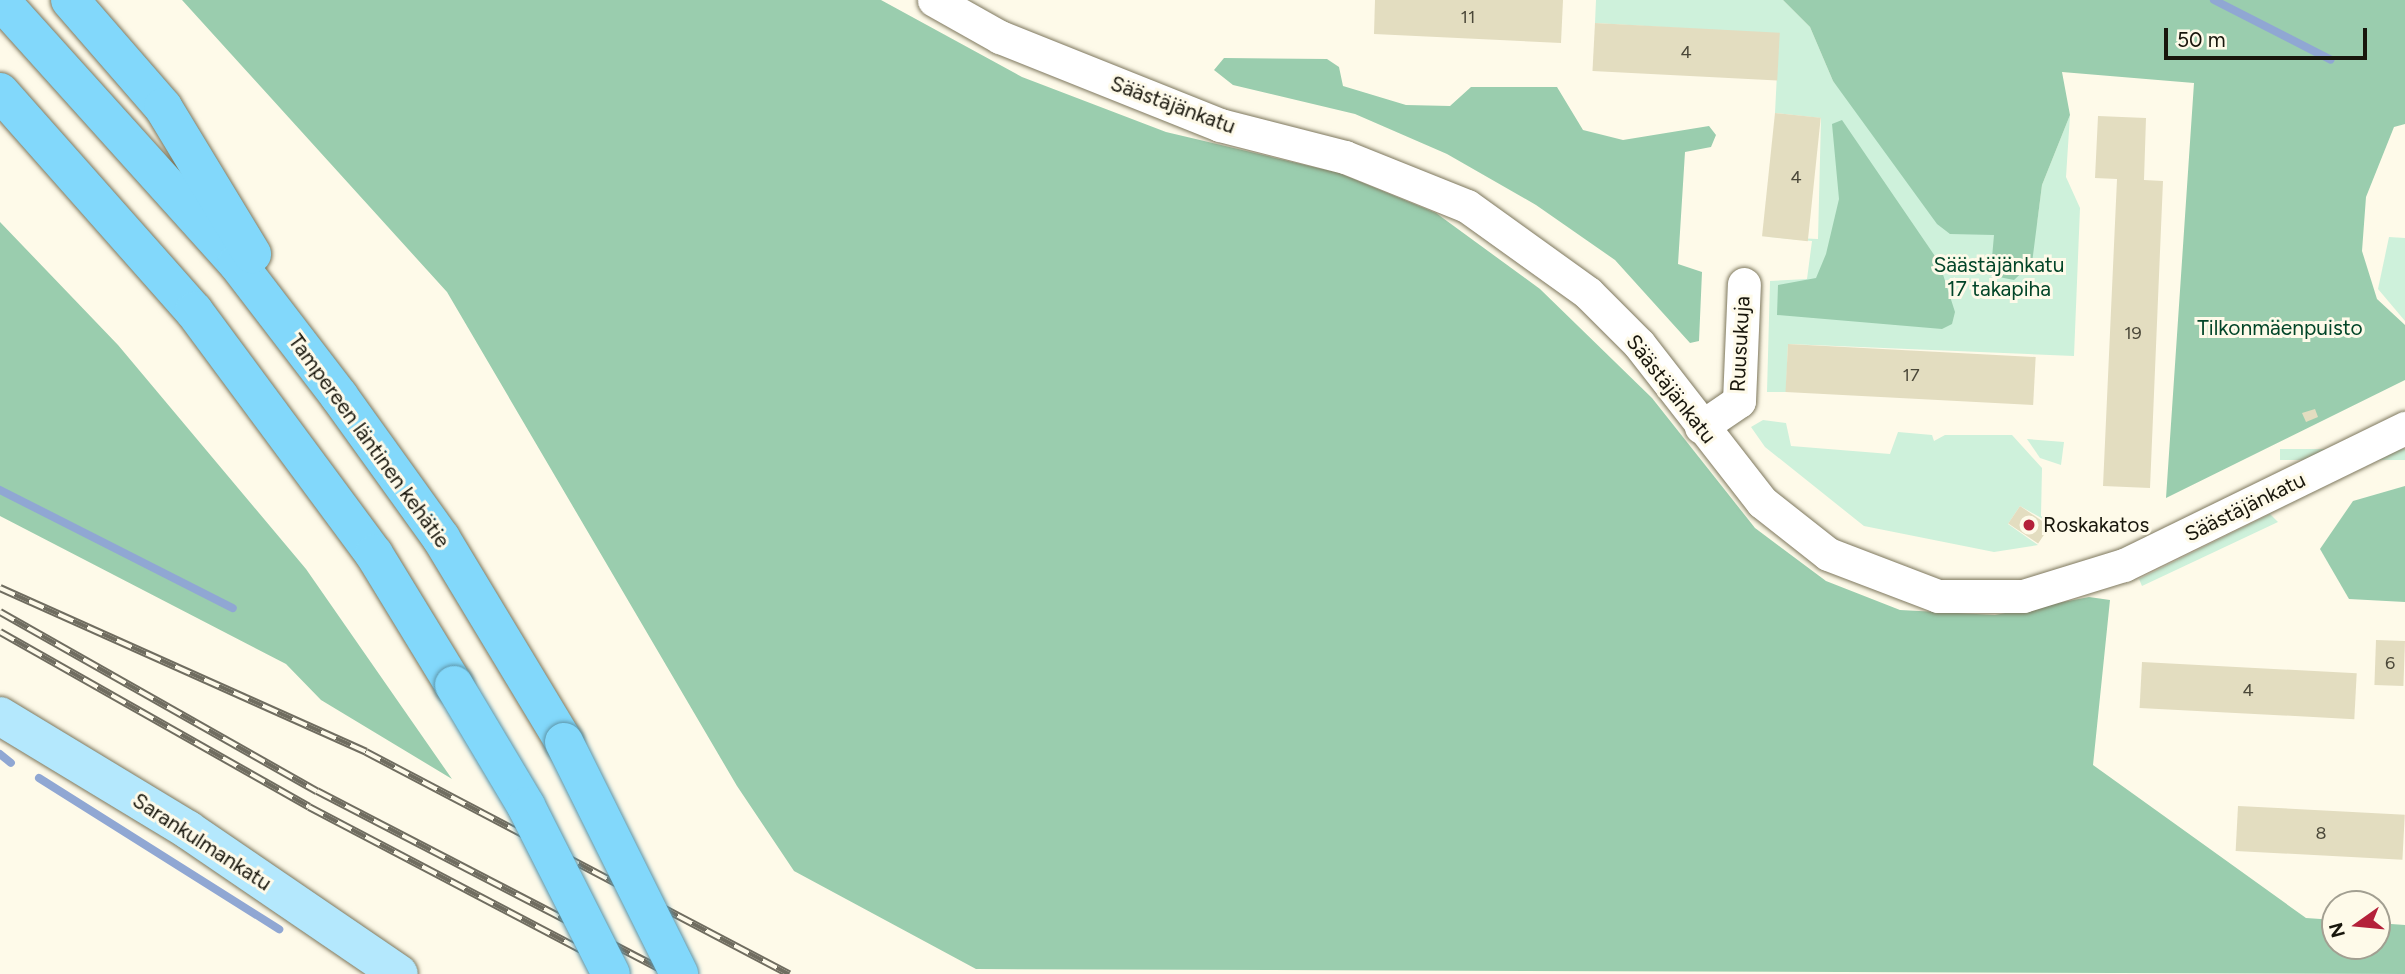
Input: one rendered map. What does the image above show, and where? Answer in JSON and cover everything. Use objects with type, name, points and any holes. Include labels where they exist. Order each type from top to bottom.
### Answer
[{"type":"highway","name":"Tampereen läntinen kehätie","points":[[0,0],[237,263],[340,396],[441,538],[564,741],[679,974]]},
{"type":"highway","points":[[70,0],[163,107],[340,396]]},
{"type":"highway","points":[[0,92],[194,311],[374,554],[526,806],[611,974]]},
{"type":"main road","name":"Sarankulmankatu","points":[[0,716],[188,830],[399,974]]},
{"type":"street","name":"Säästäjänkatu","points":[[934,0],[1000,37],[1220,125],[1345,157],[1467,206],[1588,293],[1639,344],[1762,502],[1828,554],[1938,596],[1990,598],[2051,590],[2124,565],[2405,428]]},
{"type":"street","name":"Ruusukuja","points":[[1701,427],[1739,401],[1744,284]]},
{"type":"green space","points":[[182,0],[881,0],[1022,77],[1166,132],[1339,173],[1436,213],[1540,289],[1652,398],[1755,528],[1826,581],[1900,610],[1995,615],[2089,597],[2110,600],[2093,765],[2306,918],[2321,919],[2321,960],[2391,960],[2391,924],[2405,925],[2405,974],[976,969],[794,871],[737,786],[447,292]]},
{"type":"green space","name":"Säästäjänkatu 17 takapiha","points":[[1596,0],[1783,0],[1810,27],[1833,81],[1862,117],[2037,223],[2042,185],[2070,115],[2066,177],[2080,208],[2074,356],[1788,344],[1786,392],[1767,392],[1770,281],[1807,279],[1812,241],[1769,237],[1818,239],[1821,118],[1775,113],[1779,34],[1595,23]]},
{"type":"green space","name":"Tilkonmäenpuisto","points":[[1783,0],[2405,0],[2405,124],[2394,127],[2366,197],[2362,251],[2377,299],[2405,325],[2405,380],[2166,498],[2194,83],[2062,72],[2070,115],[2042,185],[2032,263],[2014,280],[1999,277],[1991,269],[1994,235],[1950,234],[1937,224],[1833,81],[1810,27]]},
{"type":"green space","points":[[1224,58],[1327,59],[1339,67],[1343,86],[1406,105],[1450,106],[1471,87],[1557,87],[1583,130],[1623,140],[1709,126],[1716,135],[1711,147],[1685,152],[1678,264],[1702,272],[1699,341],[1690,343],[1615,260],[1536,205],[1447,154],[1355,114],[1233,85],[1214,70]]},
{"type":"green space","points":[[1842,120],[1939,262],[1955,312],[1952,324],[1942,329],[1777,315],[1778,285],[1816,278],[1826,254],[1839,199],[1832,124]]},
{"type":"green space","points":[[0,222],[118,345],[306,569],[452,779],[321,700],[286,664],[0,516]]},
{"type":"green space","points":[[2389,237],[2405,238],[2405,321],[2378,289]]},
{"type":"green space","points":[[1763,420],[1786,423],[1791,446],[1890,454],[1898,432],[1932,435],[1934,441],[1945,435],[2012,435],[2042,468],[2041,516],[2057,527],[2020,506],[2008,524],[2038,545],[1994,552],[1864,526],[1765,447],[1751,427]]},
{"type":"green space","points":[[2027,439],[2064,442],[2061,465],[2040,458]]},
{"type":"green space","points":[[2280,449],[2405,449],[2405,460],[2280,460]]},
{"type":"green space","points":[[2405,486],[2405,602],[2349,599],[2320,549],[2353,501]]},
{"type":"green space","points":[[2270,514],[2278,522],[2142,586],[2139,579]]},
{"type":"building","points":[[1375,0],[1563,0],[1561,43],[1374,34]]},
{"type":"building","points":[[1595,23],[1780,33],[1777,81],[1592,71]]},
{"type":"building","points":[[1775,113],[1821,118],[1808,241],[1762,236]]},
{"type":"building","points":[[2098,116],[2146,118],[2144,180],[2163,181],[2150,488],[2103,486],[2117,179],[2095,178]]},
{"type":"building","points":[[1788,344],[2036,357],[2033,405],[1785,392]]},
{"type":"building","points":[[2315,409],[2318,417],[2306,422],[2302,413]]},
{"type":"building","name":"Roskakatos","points":[[2020,506],[2050,526],[2038,544],[2008,523]]},
{"type":"building","points":[[2376,640],[2405,641],[2403,686],[2374,685]]},
{"type":"building","points":[[2142,662],[2357,673],[2354,719],[2140,708]]},
{"type":"building","points":[[2238,806],[2405,815],[2402,860],[2236,851]]},
{"type":"waterway","points":[[2214,0],[2331,60]]},
{"type":"waterway","points":[[0,490],[233,608]]},
{"type":"waterway","points":[[0,754],[11,763]]},
{"type":"waterway","points":[[39,778],[279,929]]},
{"type":"railway","points":[[0,588],[366,752],[789,974]]},
{"type":"railway","points":[[0,612],[317,791],[670,974]]},
{"type":"railway","points":[[0,632],[309,807],[627,974]]},
{"type":"place","name":"Roskakatos","points":[[2029,525]]}]
